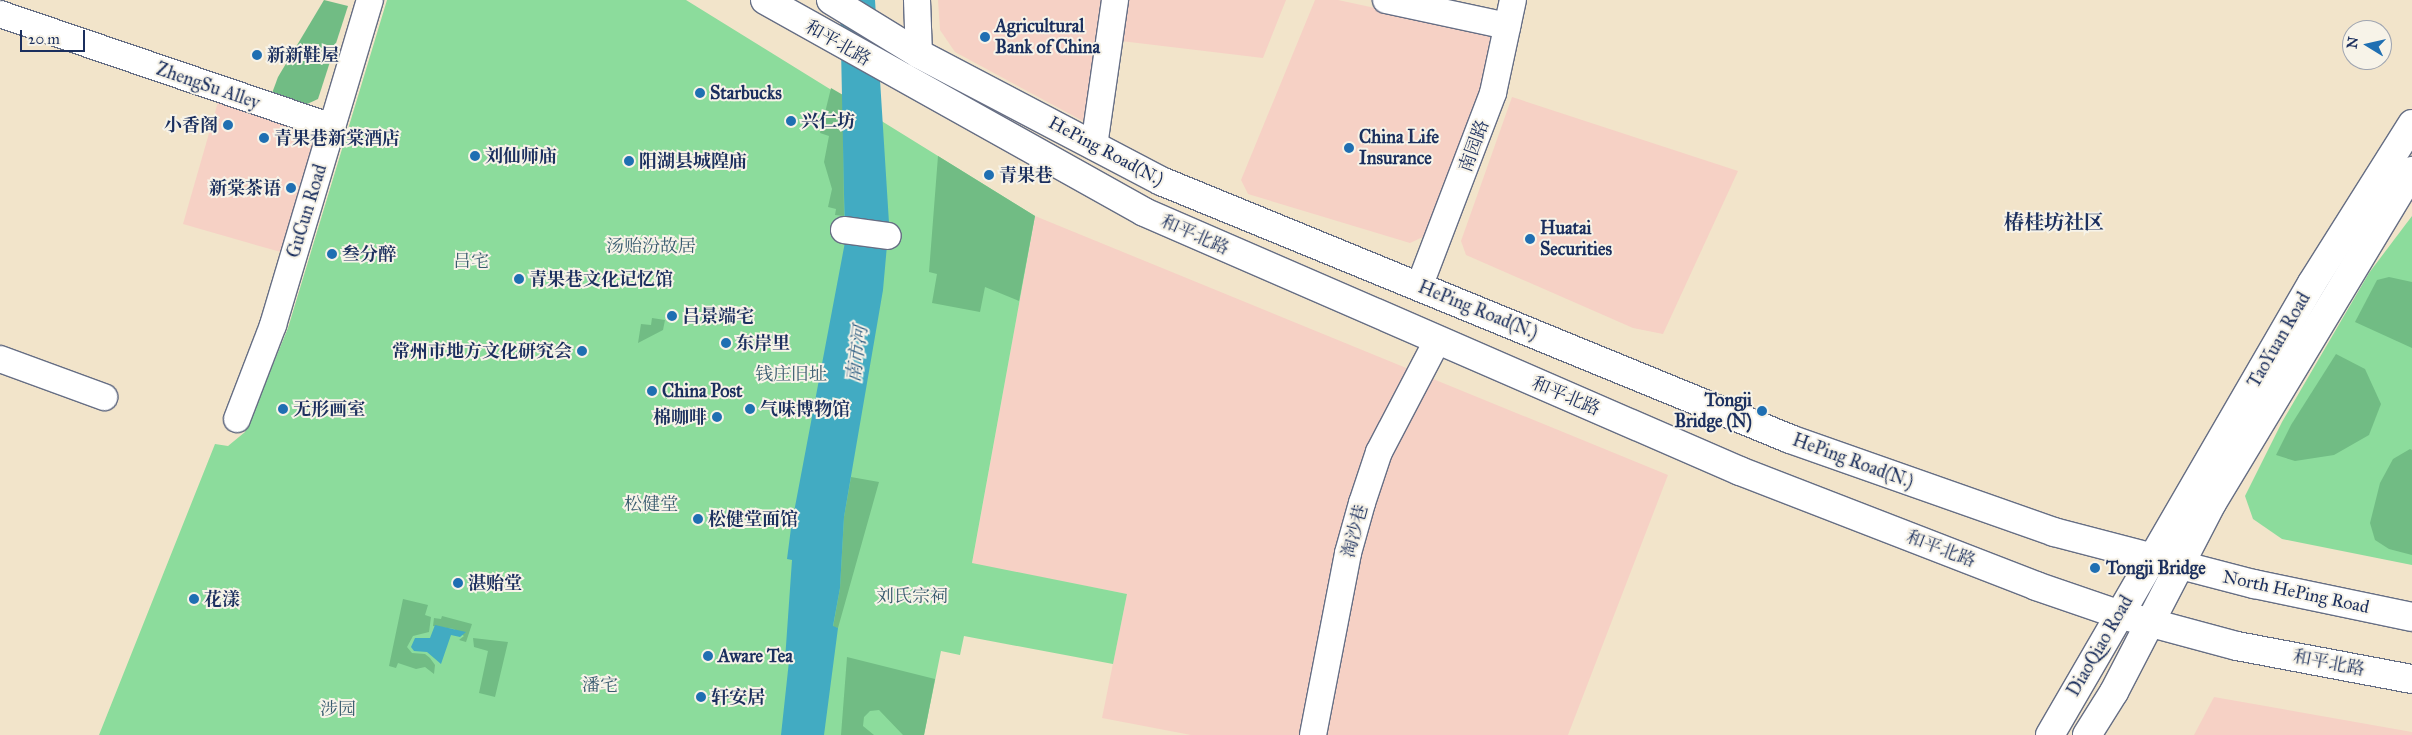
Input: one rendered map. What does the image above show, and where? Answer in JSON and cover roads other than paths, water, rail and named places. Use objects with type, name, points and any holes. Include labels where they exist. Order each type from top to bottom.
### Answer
[{"type":"main road","name":"和平北路","points":[[765,0],[833,41],[1144,212],[1437,341],[1740,471],[2036,586],[2150,624],[2237,646],[2412,678]]},
{"type":"main road","name":"HePing Road(N.)","points":[[832,1],[919,54],[1161,181],[1790,439],[2054,532],[2151,559]]},
{"type":"main road","name":"TaoYuan Road","points":[[2151,559],[2193,493],[2312,283],[2412,124]]},
{"type":"main road","name":"TaoYuan Road","points":[[2180,566],[2212,502],[2412,171]]},
{"type":"main road","name":"North HePing Road","points":[[2151,559],[2412,617]]},
{"type":"main road","name":"DiaoQiao Road","points":[[2050,735],[2151,559]]},
{"type":"main road","name":"DiaoQiao Road","points":[[2087,735],[2150,624],[2180,566]]},
{"type":"street","name":"GuCun Road","points":[[237,419],[273,325],[370,0]]},
{"type":"street","points":[[917,0],[919,54]]},
{"type":"street","points":[[1094,146],[1115,0]]},
{"type":"street","points":[[1386,0],[1507,26]]},
{"type":"street","name":"南园路","points":[[1419,287],[1493,93],[1513,0]]},
{"type":"street","name":"ZhengSu Alley","points":[[0,14],[332,126]]},
{"type":"street","points":[[844,230],[888,236]]},
{"type":"street","name":"淘沙巷","points":[[1313,735],[1348,553],[1362,503],[1379,452],[1437,341]]},
{"type":"street","points":[[0,359],[104,397]]},
{"type":"water","name":"南市河","points":[[840,0],[875,0],[889,223],[883,290],[844,517],[840,588],[833,626],[838,628],[824,735],[781,735],[789,661],[785,660],[792,560],[787,559],[791,528],[845,242]]},
{"type":"water","points":[[435,625],[466,632],[460,637],[451,635],[441,664],[427,652],[414,651],[411,647],[415,638],[430,638]]},
{"type":"place","name":"Agricultural Bank of China","points":[[985,37]]},
{"type":"place","name":"新新鞋屋","points":[[257,55]]},
{"type":"place","name":"Starbucks","points":[[700,93]]},
{"type":"place","name":"兴仁坊","points":[[791,121]]},
{"type":"place","name":"小香阁","points":[[228,125]]},
{"type":"place","name":"青果巷新棠酒店","points":[[264,138]]},
{"type":"place","name":"China Life Insurance","points":[[1349,148]]},
{"type":"place","name":"刘仙师庙","points":[[475,156]]},
{"type":"place","name":"阳湖县城隍庙","points":[[629,161]]},
{"type":"place","name":"青果巷","points":[[989,175]]},
{"type":"place","name":"新棠茶语","points":[[291,188]]},
{"type":"place","name":"Huatai Securities","points":[[1530,239]]},
{"type":"place","name":"叁分醉","points":[[332,254]]},
{"type":"place","name":"青果巷文化记忆馆","points":[[519,279]]},
{"type":"place","name":"吕景端宅","points":[[672,316]]},
{"type":"place","name":"东岸里","points":[[726,343]]},
{"type":"place","name":"常州市地方文化研究会","points":[[582,351]]},
{"type":"place","name":"China Post","points":[[652,391]]},
{"type":"place","name":"无形画室","points":[[283,409]]},
{"type":"place","name":"气味博物馆","points":[[750,409]]},
{"type":"place","name":"Tongji Bridge (N)","points":[[1762,411]]},
{"type":"place","name":"棉咖啡","points":[[717,417]]},
{"type":"place","name":"松健堂面馆","points":[[698,519]]},
{"type":"place","name":"Tongji Bridge","points":[[2095,568]]},
{"type":"place","name":"湛贻堂","points":[[458,583]]},
{"type":"place","name":"花漾","points":[[194,599]]},
{"type":"place","name":"Aware Tea","points":[[708,656]]},
{"type":"place","name":"轩安居","points":[[701,697]]},
{"type":"district","name":"椿桂坊社区","points":[[2054,222]]},
{"type":"park label","name":"汤贻汾故居","points":[[651,246]]},
{"type":"park label","name":"吕宅","points":[[471,261]]},
{"type":"park label","name":"钱庄旧址","points":[[791,374]]},
{"type":"park label","name":"松健堂","points":[[651,504]]},
{"type":"park label","name":"刘氏宗祠","points":[[912,596]]},
{"type":"park label","name":"潘宅","points":[[600,685]]},
{"type":"park label","name":"涉园","points":[[338,709]]}]
